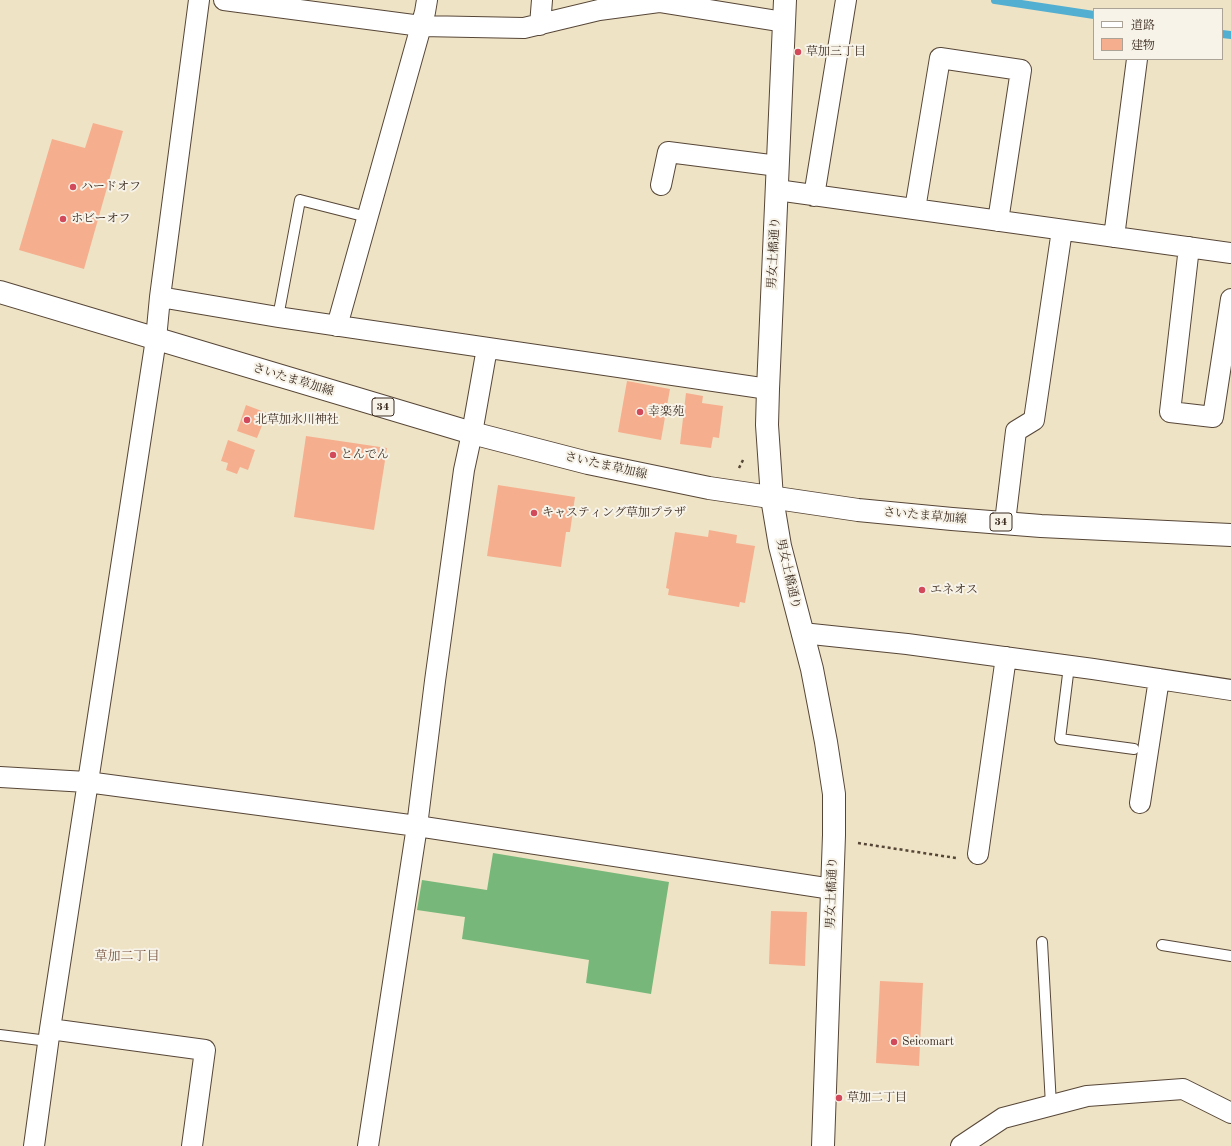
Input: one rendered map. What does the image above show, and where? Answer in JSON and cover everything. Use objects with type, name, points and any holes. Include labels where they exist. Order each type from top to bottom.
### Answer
[{"type":"main road","name":"男女土橋通り","points":[[785,0],[767,425],[772,498],[780,546],[812,669],[825,735],[834,794],[834,835],[823,1146]]},
{"type":"main road","name":"さいたま草加線","points":[[0,292],[472,433],[588,463],[709,488],[858,510],[1041,526],[1231,535]]},
{"type":"street","points":[[34,1146],[87,782],[156,339],[160,297],[199,0]]},
{"type":"street","points":[[224,0],[421,26],[524,28],[599,10],[659,2],[784,22]]},
{"type":"street","points":[[337,326],[427,0]]},
{"type":"street","points":[[540,25],[542,0]]},
{"type":"street","points":[[814,196],[846,0]]},
{"type":"street","points":[[915,209],[940,58],[1020,70],[998,221]]},
{"type":"street","points":[[1114,237],[1137,60]]},
{"type":"street","points":[[660,185],[668,152],[778,166]]},
{"type":"street","points":[[777,190],[1231,253]]},
{"type":"street","points":[[1005,522],[1016,431],[1034,420],[1062,230]]},
{"type":"street","points":[[1189,247],[1170,412],[1213,417],[1231,299]]},
{"type":"street","points":[[160,297],[337,326],[768,389]]},
{"type":"street","points":[[368,1146],[417,826],[464,470],[487,348]]},
{"type":"street","points":[[802,633],[907,644],[1006,657],[1231,690]]},
{"type":"street","points":[[978,854],[1006,657]]},
{"type":"street","points":[[1140,803],[1159,679]]},
{"type":"street","points":[[0,777],[87,782],[417,826],[832,889]]},
{"type":"street","points":[[49,1035],[205,1050],[192,1146]]},
{"type":"street","points":[[961,1146],[1003,1118],[1087,1096],[1183,1089],[1231,1113]]},
{"type":"lane","points":[[278,317],[300,200],[366,217]]},
{"type":"lane","points":[[1069,666],[1060,739],[1134,749]]},
{"type":"lane","points":[[1042,942],[1051,1105]]},
{"type":"lane","points":[[1162,945],[1231,956]]},
{"type":"lane","points":[[0,1035],[49,1035]]},
{"type":"path","points":[[855,842],[977,861],[978,854]]},
{"type":"green space","points":[[493,853],[669,882],[651,994],[586,983],[589,960],[462,939],[465,917],[417,910],[422,880],[487,890]]},
{"type":"building","points":[[93,123],[123,131],[84,269],[19,250],[52,139],[85,148]]},
{"type":"building","points":[[627,381],[670,389],[661,440],[618,432]]},
{"type":"building","points":[[686,393],[703,396],[702,403],[723,406],[719,438],[713,437],[711,448],[680,444]]},
{"type":"building","points":[[246,405],[267,413],[257,438],[237,431]]},
{"type":"building","points":[[306,436],[387,448],[374,530],[294,517]]},
{"type":"building","points":[[228,440],[255,450],[248,470],[240,467],[237,474],[226,470],[228,463],[221,461]]},
{"type":"building","points":[[498,485],[575,497],[570,532],[566,532],[561,567],[487,556]]},
{"type":"building","points":[[709,530],[737,535],[736,543],[755,546],[745,603],[740,602],[739,607],[668,595],[669,589],[666,588],[675,532],[708,537]]},
{"type":"building","points":[[771,911],[807,912],[805,966],[769,964]]},
{"type":"building","points":[[880,981],[923,983],[919,1066],[876,1063]]},
{"type":"waterway","points":[[995,0],[1093,15]]},
{"type":"waterway","points":[[1223,34],[1231,35]]},
{"type":"place","name":"草加三丁目","points":[[798,52]]},
{"type":"place","name":"ハードオフ","points":[[73,187]]},
{"type":"place","name":"ホビーオフ","points":[[63,219]]},
{"type":"place","name":"幸楽苑","points":[[640,412]]},
{"type":"place","name":"北草加氷川神社","points":[[247,420]]},
{"type":"place","name":"とんでん","points":[[333,455]]},
{"type":"place","name":"キャスティング草加プラザ","points":[[534,513]]},
{"type":"place","name":"エネオス","points":[[922,590]]},
{"type":"place","name":"Seicomart","points":[[894,1042]]},
{"type":"place","name":"草加二丁目","points":[[839,1098]]},
{"type":"district","name":"草加二丁目","points":[[127,957]]}]
